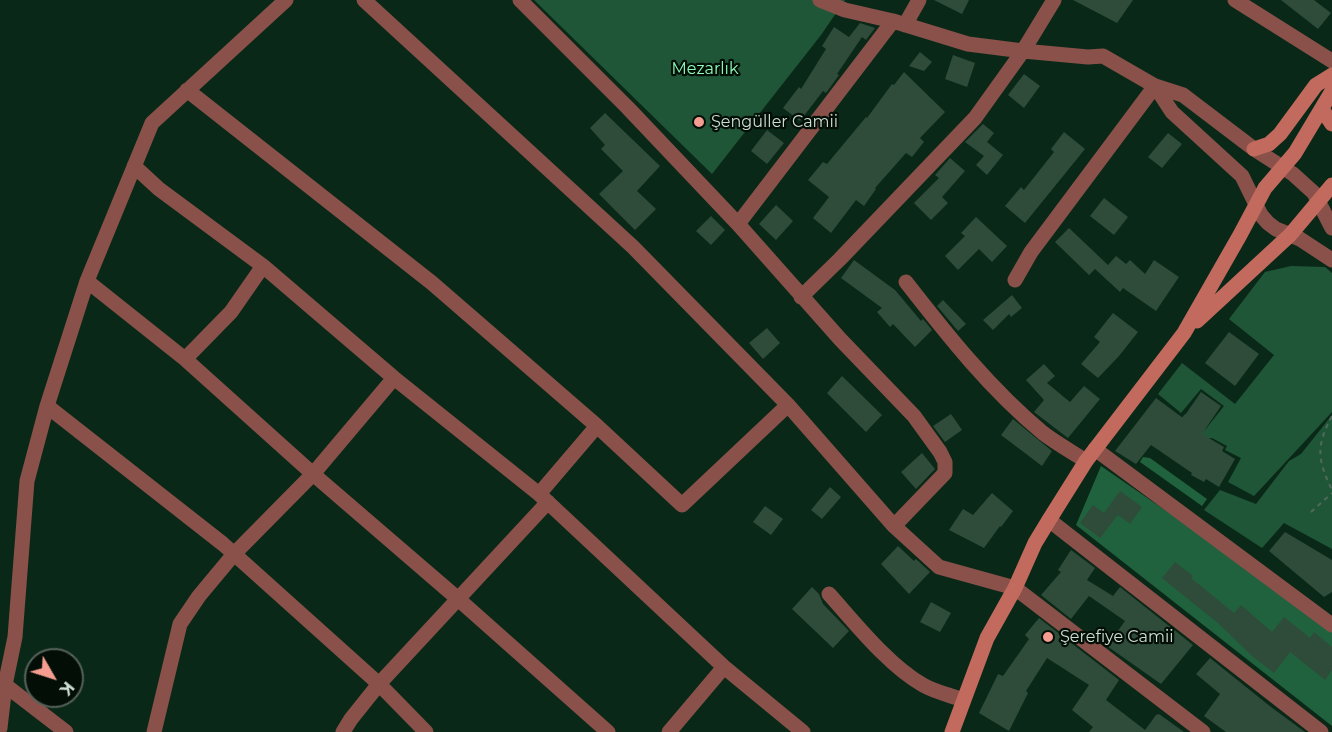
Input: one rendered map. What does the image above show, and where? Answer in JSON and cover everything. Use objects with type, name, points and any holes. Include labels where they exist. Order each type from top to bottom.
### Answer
[{"type":"main road","points":[[1254,149],[1269,144],[1280,134],[1316,85],[1332,75]]},
{"type":"main road","points":[[952,732],[987,638],[1015,588],[1035,543],[1090,455],[1184,333],[1256,204],[1272,179],[1295,153],[1332,91]]},
{"type":"main road","points":[[1322,109],[1332,124]]},
{"type":"main road","points":[[1184,333],[1290,235],[1332,185]]},
{"type":"street","points":[[0,729],[7,635],[27,480],[47,406],[87,281],[152,123],[286,0]]},
{"type":"street","points":[[364,0],[633,247],[788,405],[894,526],[939,567],[1015,588],[1203,732]]},
{"type":"street","points":[[520,0],[628,108],[738,224],[801,297],[914,416],[945,462],[945,473],[894,526]]},
{"type":"street","points":[[820,0],[845,10],[899,23],[968,44],[1023,51],[1103,56],[1155,86],[1183,95],[1254,149],[1306,183],[1319,201],[1332,228]]},
{"type":"street","points":[[738,224],[919,0]]},
{"type":"street","points":[[801,297],[975,118],[1023,51],[1054,0]]},
{"type":"street","points":[[1235,0],[1332,61]]},
{"type":"street","points":[[1155,86],[1172,112],[1242,176],[1261,215],[1268,223],[1300,239],[1332,260]]},
{"type":"street","points":[[1015,280],[1031,252],[1155,86]]},
{"type":"street","points":[[187,90],[432,282],[597,426],[682,505],[788,405]]},
{"type":"street","points":[[134,166],[159,189],[263,266],[394,378],[544,498],[724,667],[803,732]]},
{"type":"street","points":[[185,359],[231,312],[263,266]]},
{"type":"street","points":[[87,281],[185,359],[608,732]]},
{"type":"street","points":[[906,282],[992,386],[1045,434],[1090,455],[1332,625]]},
{"type":"street","points":[[154,732],[180,624],[199,596],[234,554],[313,474],[394,378]]},
{"type":"street","points":[[47,406],[234,554],[379,684],[426,732]]},
{"type":"street","points":[[343,732],[379,684],[544,498],[597,426]]},
{"type":"street","points":[[1049,520],[1321,732]]},
{"type":"street","points":[[829,594],[866,636],[902,669],[924,685],[963,700]]},
{"type":"street","points":[[669,732],[724,667]]},
{"type":"street","points":[[5,685],[66,732]]},
{"type":"path","points":[[1311,512],[1332,492],[1320,459],[1320,440],[1332,416]]},
{"type":"green space","name":"Mezarlık","points":[[534,0],[845,0],[821,35],[712,174]]},
{"type":"green space","points":[[1291,266],[1325,267],[1332,273],[1332,412],[1254,496],[1228,482],[1241,458],[1225,450],[1227,446],[1212,438],[1201,440],[1173,428],[1185,414],[1205,430],[1224,406],[1201,389],[1181,413],[1158,394],[1182,363],[1235,404],[1274,355],[1229,319],[1265,272]]},
{"type":"green space","points":[[1332,415],[1332,549],[1284,523],[1262,548],[1204,510],[1220,490],[1256,504],[1289,461],[1301,454]]},
{"type":"green space","points":[[1143,457],[1150,458],[1207,499],[1202,506],[1140,462]]},
{"type":"green space","points":[[1101,466],[1298,602],[1332,629],[1332,726],[1076,525]]},
{"type":"building","points":[[934,0],[969,0],[962,14]]},
{"type":"building","points":[[1073,0],[1133,0],[1117,23]]},
{"type":"building","points":[[1281,0],[1314,0],[1331,13],[1318,29]]},
{"type":"building","points":[[860,23],[875,28],[866,40],[862,37],[826,93],[823,91],[800,121],[783,108],[799,87],[801,89],[826,49],[822,46],[834,27],[849,37]]},
{"type":"building","points":[[920,52],[932,62],[924,71],[909,66]]},
{"type":"building","points":[[953,55],[975,63],[967,87],[945,79]]},
{"type":"building","points":[[904,72],[945,112],[920,138],[924,142],[912,157],[906,153],[875,188],[864,206],[856,200],[831,233],[813,218],[829,197],[808,180],[823,162],[827,164]]},
{"type":"building","points":[[1024,74],[1040,86],[1024,108],[1008,95]]},
{"type":"building","points":[[605,113],[660,166],[637,191],[656,209],[635,230],[599,194],[623,171],[601,149],[605,145],[590,128]]},
{"type":"building","points":[[983,124],[994,133],[987,142],[1003,155],[987,175],[976,165],[984,156],[965,142]]},
{"type":"building","points":[[767,130],[784,143],[767,164],[751,151]]},
{"type":"building","points":[[1064,132],[1085,149],[1025,223],[1005,206],[1021,187],[1024,190],[1054,152],[1051,149]]},
{"type":"building","points":[[1168,133],[1182,144],[1162,168],[1148,157]]},
{"type":"building","points":[[950,158],[965,171],[942,197],[948,203],[931,220],[914,203],[939,178],[935,175]]},
{"type":"building","points":[[1104,198],[1128,217],[1114,235],[1090,216]]},
{"type":"building","points":[[776,205],[793,221],[776,240],[759,224]]},
{"type":"building","points":[[711,216],[725,230],[711,245],[696,231]]},
{"type":"building","points":[[976,217],[1007,246],[992,262],[979,249],[958,270],[945,256],[965,236],[961,233]]},
{"type":"building","points":[[1069,228],[1108,265],[1116,256],[1126,264],[1130,260],[1145,274],[1154,260],[1179,277],[1156,311],[1123,288],[1120,292],[1095,269],[1089,275],[1055,242]]},
{"type":"building","points":[[854,260],[895,290],[921,321],[923,319],[932,330],[915,347],[893,324],[890,327],[877,312],[882,308],[841,278]]},
{"type":"building","points":[[1012,295],[1022,308],[1011,317],[1009,314],[993,330],[983,320]]},
{"type":"building","points":[[943,300],[966,324],[958,331],[937,306]]},
{"type":"building","points":[[1113,313],[1138,332],[1098,378],[1081,364],[1100,342],[1094,337]]},
{"type":"building","points":[[767,328],[780,343],[763,359],[749,343]]},
{"type":"building","points":[[1229,332],[1259,354],[1235,386],[1205,363]]},
{"type":"building","points":[[1044,364],[1055,376],[1047,383],[1070,402],[1084,386],[1100,399],[1068,438],[1034,412],[1044,400],[1026,380]]},
{"type":"building","points":[[842,376],[882,415],[866,432],[827,393]]},
{"type":"building","points":[[1201,392],[1221,406],[1202,434],[1224,447],[1222,451],[1235,459],[1219,487],[1206,479],[1204,482],[1191,475],[1192,473],[1151,445],[1136,464],[1115,451],[1156,398],[1183,418]]},
{"type":"building","points":[[951,414],[962,430],[945,442],[933,426]]},
{"type":"building","points":[[1013,419],[1052,451],[1042,466],[1001,435]]},
{"type":"building","points":[[922,453],[935,469],[916,489],[901,472]]},
{"type":"building","points":[[830,487],[841,497],[822,519],[811,510]]},
{"type":"building","points":[[1120,491],[1142,507],[1130,524],[1118,515],[1100,538],[1080,523],[1093,505],[1104,513]]},
{"type":"building","points":[[992,493],[1013,511],[984,548],[949,530],[963,509],[973,515]]},
{"type":"building","points":[[765,506],[783,519],[771,535],[753,522]]},
{"type":"building","points":[[1285,532],[1332,560],[1332,592],[1324,597],[1269,551]]},
{"type":"building","points":[[898,546],[930,572],[909,594],[881,564]]},
{"type":"building","points":[[1071,550],[1095,568],[1087,580],[1113,596],[1120,587],[1193,645],[1161,684],[1107,646],[1125,621],[1089,596],[1071,619],[1041,595],[1061,572],[1058,570]]},
{"type":"building","points":[[1175,562],[1234,613],[1241,605],[1272,632],[1284,617],[1310,638],[1314,632],[1332,647],[1332,670],[1325,680],[1290,652],[1274,673],[1252,656],[1219,624],[1162,578]]},
{"type":"building","points":[[812,587],[819,594],[823,604],[849,631],[833,648],[792,609]]},
{"type":"building","points":[[931,602],[951,613],[940,632],[920,622]]},
{"type":"building","points":[[1039,618],[1119,680],[1106,700],[1145,730],[1159,714],[1184,732],[1089,732],[1093,727],[1072,710],[1089,685],[1047,658],[1026,691],[1028,693],[1009,731],[979,713],[998,674],[1003,676],[1029,639],[1025,635]]},
{"type":"building","points":[[1210,658],[1305,732],[1226,732],[1204,716],[1220,694],[1196,674]]},
{"type":"place","name":"Şengüller Camii","points":[[699,122]]},
{"type":"place","name":"Şerefiye Camii","points":[[1048,637]]}]
